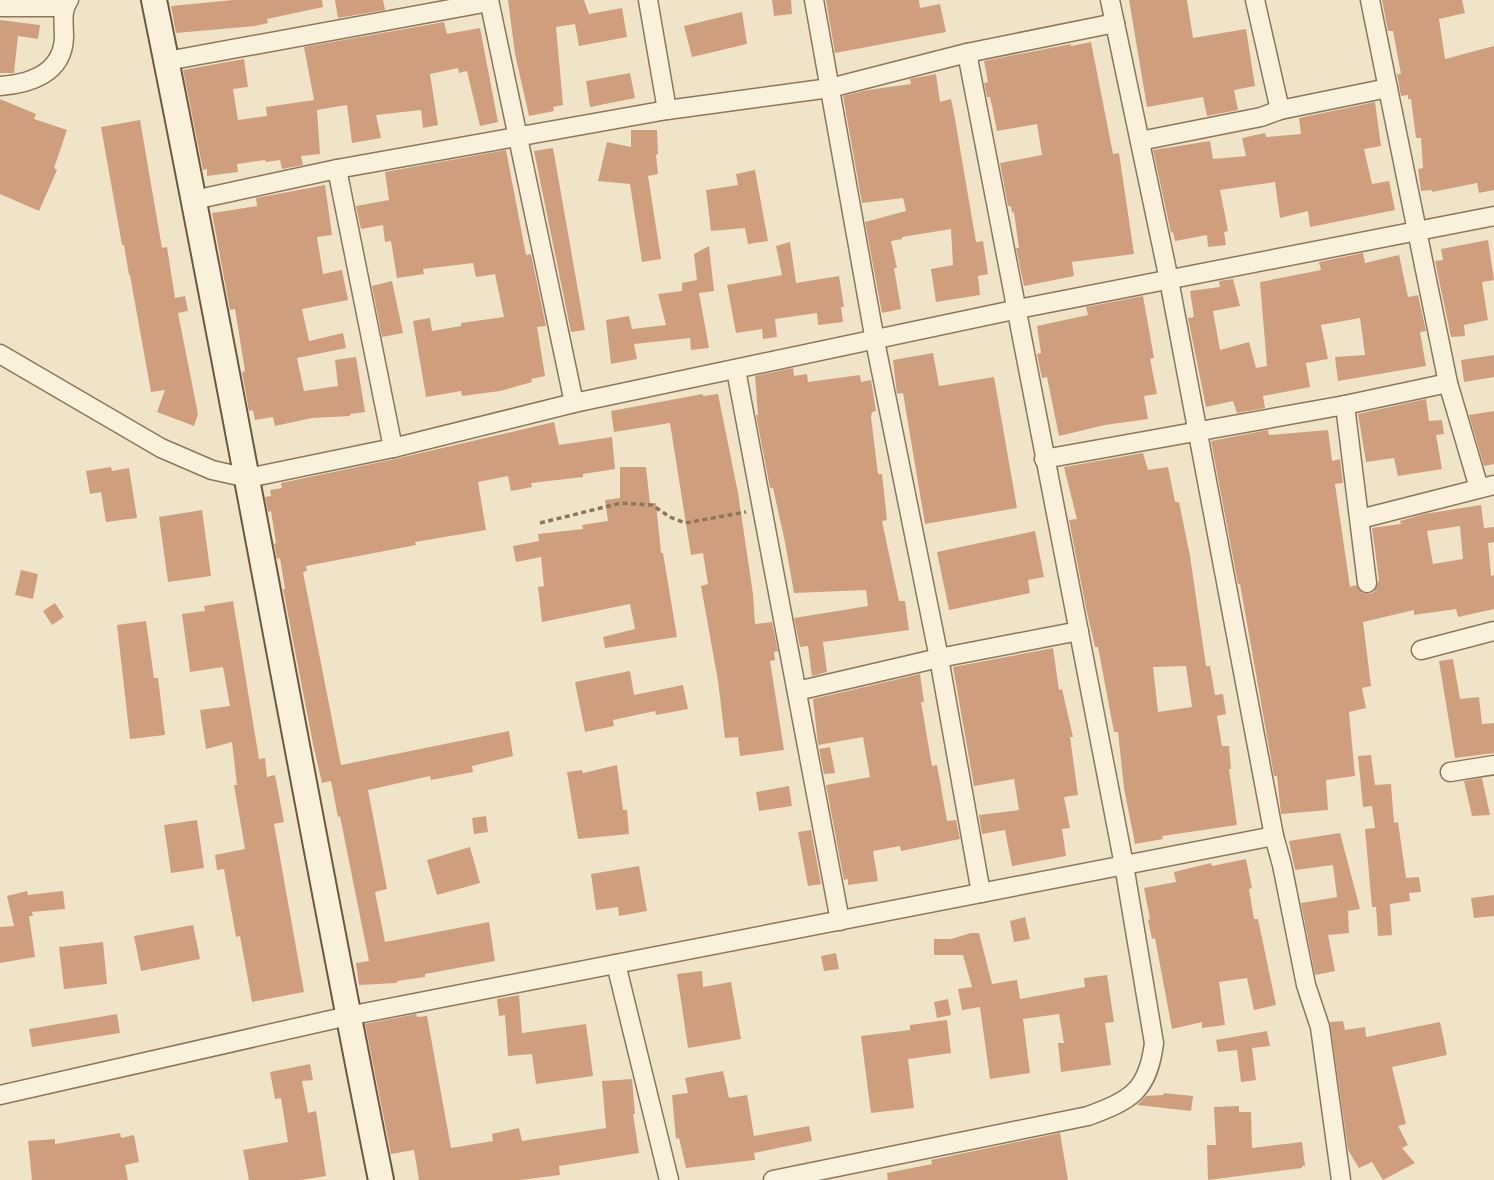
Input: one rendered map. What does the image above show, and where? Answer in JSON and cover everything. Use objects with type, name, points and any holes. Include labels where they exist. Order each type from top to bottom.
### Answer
[{"type":"street","points":[[154,0],[248,478],[348,1016],[382,1180]]},
{"type":"street","points":[[648,0],[667,110]]},
{"type":"street","points":[[814,0],[875,341],[939,658],[981,893]]},
{"type":"street","points":[[1110,0],[1169,279],[1273,836],[1282,866],[1306,985],[1320,1027],[1340,1180]]},
{"type":"street","points":[[1255,0],[1280,110]]},
{"type":"street","points":[[1360,519],[1487,486],[1448,383],[1370,0]]},
{"type":"street","points":[[167,61],[489,1],[575,403]]},
{"type":"street","points":[[0,7],[66,3],[64,43],[55,63],[40,78],[0,86]]},
{"type":"street","points":[[194,200],[337,169],[667,110],[830,88],[967,53],[1115,23]]},
{"type":"street","points":[[773,1180],[1088,1115],[1121,1104],[1140,1086],[1151,1067],[1154,1043],[1124,865],[967,53]]},
{"type":"street","points":[[1140,141],[1388,88]]},
{"type":"street","points":[[337,169],[393,448]]},
{"type":"street","points":[[0,354],[161,449],[212,470],[248,478],[393,448],[575,403],[1018,309],[1494,216]]},
{"type":"street","points":[[736,370],[840,921]]},
{"type":"street","points":[[1044,459],[1345,405],[1448,383]]},
{"type":"street","points":[[1345,405],[1367,583]]},
{"type":"street","points":[[797,691],[939,658],[1079,631]]},
{"type":"street","points":[[1421,650],[1494,631]]},
{"type":"street","points":[[1450,772],[1494,765]]},
{"type":"street","points":[[0,1095],[348,1016],[1273,836]]},
{"type":"street","points":[[616,964],[669,1180]]},
{"type":"path","points":[[540,523],[621,503],[652,505],[685,523],[762,509]]},
{"type":"building","points":[[233,0],[322,0],[323,7],[267,19],[268,23],[255,26],[176,33],[171,6]]},
{"type":"building","points":[[335,0],[383,0],[385,10],[338,18]]},
{"type":"building","points":[[508,0],[584,0],[589,14],[622,8],[627,37],[579,46],[575,24],[556,27],[563,105],[553,107],[554,111],[529,116],[515,54]]},
{"type":"building","points":[[772,0],[791,0],[792,14],[774,16]]},
{"type":"building","points":[[826,0],[919,0],[920,8],[940,4],[946,32],[835,53]]},
{"type":"building","points":[[1129,0],[1187,0],[1193,38],[1246,29],[1255,86],[1234,90],[1238,110],[1207,116],[1203,97],[1147,107]]},
{"type":"building","points":[[1382,0],[1462,0],[1465,13],[1439,19],[1445,59],[1494,46],[1494,190],[1479,193],[1477,183],[1432,192],[1421,191],[1418,169],[1423,168],[1421,138],[1416,138],[1411,99],[1408,99],[1408,95],[1401,96],[1397,74],[1401,74],[1393,31],[1388,31]]},
{"type":"building","points":[[742,12],[747,44],[692,57],[684,26]]},
{"type":"building","points":[[0,20],[40,25],[38,39],[18,36],[14,73],[0,73]]},
{"type":"building","points":[[444,22],[447,34],[480,28],[498,122],[480,126],[467,71],[459,73],[458,68],[430,74],[438,125],[423,128],[421,110],[376,115],[381,138],[352,143],[347,105],[317,110],[320,154],[301,156],[303,165],[282,169],[280,160],[265,160],[237,164],[238,172],[207,176],[207,169],[203,170],[183,70],[244,59],[248,87],[233,89],[238,120],[267,116],[266,107],[314,100],[304,47]]},
{"type":"building","points":[[1091,42],[1113,154],[1119,153],[1134,254],[1072,262],[1074,276],[1024,286],[1016,248],[1019,248],[1014,212],[1012,213],[1011,206],[1008,206],[1000,163],[1042,155],[1037,124],[997,131],[990,97],[987,97],[984,83],[988,82],[984,61]]},
{"type":"building","points":[[630,73],[635,98],[590,107],[586,81]]},
{"type":"building","points":[[936,74],[940,102],[951,99],[976,242],[983,241],[988,274],[978,276],[980,295],[936,302],[931,269],[953,265],[951,229],[891,241],[901,309],[882,313],[865,222],[906,211],[903,198],[862,203],[843,96],[911,84],[910,79]]},
{"type":"building","points":[[0,99],[36,114],[34,119],[67,130],[54,168],[57,170],[39,211],[0,194]]},
{"type":"building","points":[[1375,102],[1381,146],[1364,149],[1372,184],[1389,181],[1395,210],[1310,227],[1308,211],[1280,218],[1275,182],[1220,190],[1228,231],[1224,232],[1226,245],[1208,247],[1207,235],[1175,241],[1153,150],[1210,141],[1213,159],[1246,156],[1242,138],[1265,133],[1266,137],[1301,134],[1299,118]]},
{"type":"building","points":[[140,120],[162,248],[167,247],[175,298],[185,296],[188,311],[178,313],[198,414],[194,426],[157,412],[165,390],[151,392],[101,127]]},
{"type":"building","points":[[631,130],[657,130],[658,174],[648,176],[661,259],[642,262],[630,184],[598,181],[607,142],[631,147]]},
{"type":"building","points":[[553,148],[585,330],[571,332],[534,151]]},
{"type":"building","points":[[506,150],[526,255],[531,254],[546,326],[537,327],[545,376],[500,391],[462,396],[461,391],[426,397],[413,321],[430,318],[432,331],[461,326],[461,323],[504,317],[495,274],[476,277],[473,263],[423,269],[424,274],[397,278],[391,241],[385,242],[383,225],[361,229],[356,206],[389,200],[385,172]]},
{"type":"building","points":[[755,170],[768,241],[748,244],[745,228],[711,231],[706,190],[738,185],[736,174]]},
{"type":"building","points":[[325,185],[332,235],[317,237],[323,274],[342,270],[348,300],[302,309],[309,341],[343,333],[346,348],[297,358],[304,391],[338,386],[335,360],[356,357],[365,412],[350,416],[312,418],[275,426],[273,417],[255,420],[253,410],[249,411],[235,309],[230,310],[212,213],[257,206],[256,198]]},
{"type":"building","points":[[1488,240],[1494,280],[1482,282],[1488,320],[1464,325],[1465,336],[1451,337],[1435,261],[1443,260],[1441,249]]},
{"type":"building","points":[[790,242],[796,283],[839,276],[844,307],[841,307],[843,322],[818,325],[817,313],[775,319],[777,337],[763,339],[762,329],[736,333],[727,285],[782,275],[776,246]]},
{"type":"building","points":[[709,246],[714,291],[699,293],[709,348],[691,350],[690,338],[634,344],[637,359],[611,364],[606,320],[629,316],[632,329],[666,325],[658,294],[682,291],[682,283],[697,280],[694,254]]},
{"type":"building","points":[[1363,253],[1365,263],[1399,255],[1408,297],[1418,295],[1426,331],[1420,332],[1426,366],[1338,381],[1335,357],[1365,355],[1360,318],[1321,325],[1328,359],[1306,363],[1310,387],[1263,396],[1265,408],[1237,413],[1233,401],[1206,407],[1188,318],[1194,317],[1190,291],[1220,287],[1219,281],[1233,279],[1240,306],[1213,311],[1220,350],[1249,342],[1256,368],[1267,366],[1260,282],[1321,270],[1319,262]]},
{"type":"building","points":[[392,281],[403,333],[382,337],[372,286]]},
{"type":"building","points":[[1143,296],[1154,358],[1150,359],[1157,394],[1144,396],[1148,419],[1105,425],[1059,436],[1047,377],[1042,378],[1037,354],[1041,353],[1037,326],[1088,315],[1086,307]]},
{"type":"building","points":[[933,353],[939,386],[994,377],[1017,508],[925,524],[903,393],[897,394],[893,360]]},
{"type":"building","points":[[1494,355],[1494,377],[1464,382],[1461,360]]},
{"type":"building","points":[[793,368],[794,376],[807,374],[808,382],[860,375],[861,382],[871,380],[876,411],[872,412],[871,417],[878,474],[882,474],[887,520],[882,521],[899,601],[905,601],[909,630],[823,642],[827,672],[812,676],[808,646],[800,647],[794,618],[868,606],[866,590],[794,593],[756,415],[755,376]]},
{"type":"building","points":[[703,394],[718,394],[738,493],[755,624],[772,622],[778,651],[774,652],[775,660],[770,661],[784,750],[740,756],[738,737],[725,738],[701,586],[708,584],[703,553],[691,555],[670,423],[614,432],[611,411]]},
{"type":"building","points":[[1426,399],[1429,421],[1442,420],[1444,434],[1436,435],[1442,469],[1398,476],[1394,458],[1366,462],[1358,414]]},
{"type":"building","points":[[1494,411],[1494,464],[1484,466],[1469,415]]},
{"type":"building","points":[[554,422],[559,445],[612,437],[615,469],[583,474],[583,477],[531,483],[532,487],[511,491],[508,476],[478,482],[486,530],[415,542],[416,545],[306,566],[307,571],[303,572],[341,765],[509,731],[513,756],[472,766],[473,772],[431,780],[430,776],[368,790],[387,889],[375,892],[385,942],[489,922],[495,961],[425,974],[425,977],[397,983],[359,985],[356,963],[369,961],[331,781],[322,783],[313,744],[283,589],[280,558],[277,559],[274,544],[271,511],[268,512],[265,497],[271,496],[270,490],[282,488],[281,483]]},
{"type":"building","points":[[1268,430],[1269,435],[1328,430],[1332,461],[1340,459],[1343,483],[1335,484],[1350,587],[1356,585],[1362,593],[1374,592],[1379,580],[1372,528],[1401,524],[1400,521],[1424,514],[1481,505],[1484,528],[1494,527],[1494,542],[1488,543],[1491,576],[1494,575],[1494,609],[1458,617],[1456,609],[1414,615],[1414,610],[1363,622],[1371,686],[1362,688],[1366,708],[1349,712],[1355,776],[1326,780],[1328,810],[1281,814],[1277,776],[1274,776],[1211,441]],"holes":[[[1460,526],[1463,559],[1433,564],[1427,531]]]},
{"type":"building","points":[[1143,453],[1148,470],[1168,467],[1175,502],[1179,502],[1190,556],[1206,666],[1210,666],[1215,695],[1223,694],[1226,714],[1217,716],[1222,746],[1229,746],[1229,769],[1237,825],[1162,836],[1163,839],[1135,844],[1124,788],[1118,732],[1114,732],[1069,520],[1077,519],[1064,467]],"holes":[[[1186,666],[1192,707],[1158,712],[1153,667]]]},
{"type":"building","points":[[111,467],[112,471],[129,468],[137,518],[106,522],[101,492],[90,494],[86,471]]},
{"type":"building","points":[[620,467],[646,467],[650,504],[656,503],[661,553],[677,637],[605,648],[603,637],[635,629],[630,604],[542,622],[538,587],[544,586],[541,557],[516,562],[513,546],[539,541],[538,534],[583,529],[582,525],[608,521],[605,500],[620,498]]},
{"type":"building","points":[[202,510],[211,576],[168,582],[159,517]]},
{"type":"building","points":[[1035,531],[1044,577],[1028,580],[1030,593],[949,610],[937,552]]},
{"type":"building","points":[[21,570],[38,574],[33,599],[15,595]]},
{"type":"building","points":[[233,601],[259,759],[265,758],[267,777],[275,775],[284,822],[274,824],[304,992],[252,1002],[240,936],[236,937],[224,869],[217,870],[215,855],[245,849],[234,785],[237,785],[232,742],[206,749],[200,710],[230,706],[223,667],[190,672],[182,614],[205,611],[204,606]]},
{"type":"building","points":[[55,603],[64,617],[52,625],[43,611]]},
{"type":"building","points":[[146,621],[154,678],[158,678],[165,735],[130,739],[117,625]]},
{"type":"building","points":[[1053,648],[1059,690],[1062,689],[1073,737],[1070,737],[1078,795],[1064,797],[1070,828],[1062,829],[1066,856],[1012,866],[1005,830],[982,834],[979,815],[1019,810],[1014,779],[974,786],[953,667]]},
{"type":"building","points":[[1453,659],[1460,699],[1479,697],[1482,724],[1494,723],[1494,753],[1455,758],[1439,661]]},
{"type":"building","points":[[630,671],[634,695],[683,685],[688,709],[656,715],[655,711],[613,720],[614,726],[585,732],[575,682]]},
{"type":"building","points":[[920,674],[924,702],[921,702],[932,766],[937,765],[947,821],[956,820],[960,839],[901,851],[900,846],[873,851],[878,881],[848,885],[848,879],[844,880],[826,785],[870,777],[863,737],[818,745],[813,699]]},
{"type":"building","points":[[830,747],[835,773],[824,774],[819,749]]},
{"type":"building","points":[[1371,755],[1375,785],[1391,784],[1394,823],[1398,822],[1406,878],[1419,877],[1421,892],[1409,893],[1410,901],[1390,904],[1392,935],[1378,936],[1376,907],[1372,907],[1365,829],[1375,828],[1372,806],[1363,807],[1358,756]]},
{"type":"building","points":[[617,765],[623,810],[627,810],[629,834],[578,839],[567,772],[582,770],[583,773]]},
{"type":"building","points":[[1482,778],[1490,815],[1472,816],[1464,781]]},
{"type":"building","points":[[789,786],[792,806],[759,811],[756,792]]},
{"type":"building","points":[[486,816],[488,832],[474,834],[472,818]]},
{"type":"building","points":[[197,820],[204,868],[171,873],[164,825]]},
{"type":"building","points":[[811,830],[821,884],[808,886],[798,832]]},
{"type":"building","points":[[1340,833],[1360,909],[1348,911],[1349,933],[1328,935],[1335,971],[1315,975],[1301,903],[1337,897],[1333,865],[1295,870],[1289,841]]},
{"type":"building","points":[[470,847],[480,883],[437,895],[427,860]]},
{"type":"building","points":[[1246,859],[1252,888],[1249,889],[1254,919],[1258,919],[1276,1005],[1254,1010],[1247,978],[1219,982],[1225,1025],[1202,1028],[1202,1022],[1172,1029],[1155,938],[1152,939],[1148,920],[1150,919],[1144,888],[1176,882],[1174,872],[1211,863],[1212,866]]},
{"type":"building","points":[[639,866],[647,911],[619,916],[618,907],[596,910],[591,874]]},
{"type":"building","points":[[27,891],[28,895],[63,891],[65,909],[32,912],[33,916],[29,916],[35,957],[0,963],[0,927],[14,926],[7,896]]},
{"type":"building","points":[[1494,895],[1494,916],[1474,918],[1471,898]]},
{"type":"building","points":[[1025,917],[1030,939],[1014,942],[1010,921]]},
{"type":"building","points":[[193,925],[200,959],[141,971],[134,936]]},
{"type":"building","points":[[979,933],[992,984],[1017,980],[1020,999],[1085,987],[1084,978],[1107,975],[1114,1022],[1105,1023],[1111,1065],[1061,1072],[1058,1043],[1064,1043],[1059,1014],[1023,1019],[1030,1073],[990,1079],[980,1007],[962,1010],[958,989],[972,987],[963,955],[934,955],[934,939],[951,939]]},
{"type":"building","points":[[103,942],[107,984],[64,989],[59,947]]},
{"type":"building","points":[[836,953],[839,969],[824,971],[821,956]]},
{"type":"building","points":[[702,971],[703,987],[731,982],[741,1039],[688,1048],[677,974]]},
{"type":"building","points":[[519,995],[522,1033],[586,1024],[593,1076],[536,1084],[532,1054],[508,1056],[505,1015],[499,1016],[497,999]]},
{"type":"building","points":[[948,999],[951,1015],[937,1018],[934,1002]]},
{"type":"building","points":[[117,1014],[120,1033],[32,1047],[29,1029]]},
{"type":"building","points":[[416,1014],[417,1017],[427,1016],[451,1148],[493,1141],[492,1134],[519,1128],[522,1141],[606,1128],[602,1081],[632,1079],[633,1114],[639,1153],[559,1166],[560,1175],[520,1180],[419,1180],[414,1150],[391,1154],[365,1024]]},
{"type":"building","points":[[947,1020],[951,1053],[908,1059],[914,1108],[871,1113],[861,1036],[910,1030],[910,1025]]},
{"type":"building","points":[[1343,1021],[1345,1030],[1365,1027],[1366,1037],[1440,1022],[1447,1055],[1392,1067],[1406,1124],[1398,1126],[1408,1145],[1402,1148],[1415,1163],[1383,1180],[1372,1162],[1359,1168],[1348,1150],[1330,1022]]},
{"type":"building","points":[[1267,1031],[1270,1046],[1252,1048],[1256,1080],[1241,1082],[1237,1050],[1218,1052],[1216,1040]]},
{"type":"building","points":[[310,1064],[313,1080],[302,1081],[308,1113],[316,1111],[326,1176],[300,1180],[249,1180],[243,1150],[288,1142],[281,1098],[275,1099],[270,1072]]},
{"type":"building","points":[[723,1071],[729,1098],[747,1095],[754,1136],[809,1126],[812,1141],[754,1153],[755,1160],[686,1168],[679,1138],[676,1139],[672,1095],[688,1093],[685,1078]]},
{"type":"building","points":[[1163,1093],[1193,1096],[1191,1111],[1137,1105],[1146,1096],[1164,1095]]},
{"type":"building","points":[[1239,1106],[1239,1112],[1251,1112],[1252,1148],[1302,1142],[1305,1166],[1208,1180],[1207,1145],[1216,1145],[1214,1107]]},
{"type":"building","points":[[120,1133],[121,1138],[134,1135],[139,1162],[125,1165],[128,1180],[32,1180],[28,1141],[55,1139],[55,1144]]},
{"type":"building","points":[[1060,1133],[1068,1180],[888,1180],[887,1173],[932,1164],[931,1160]]}]
